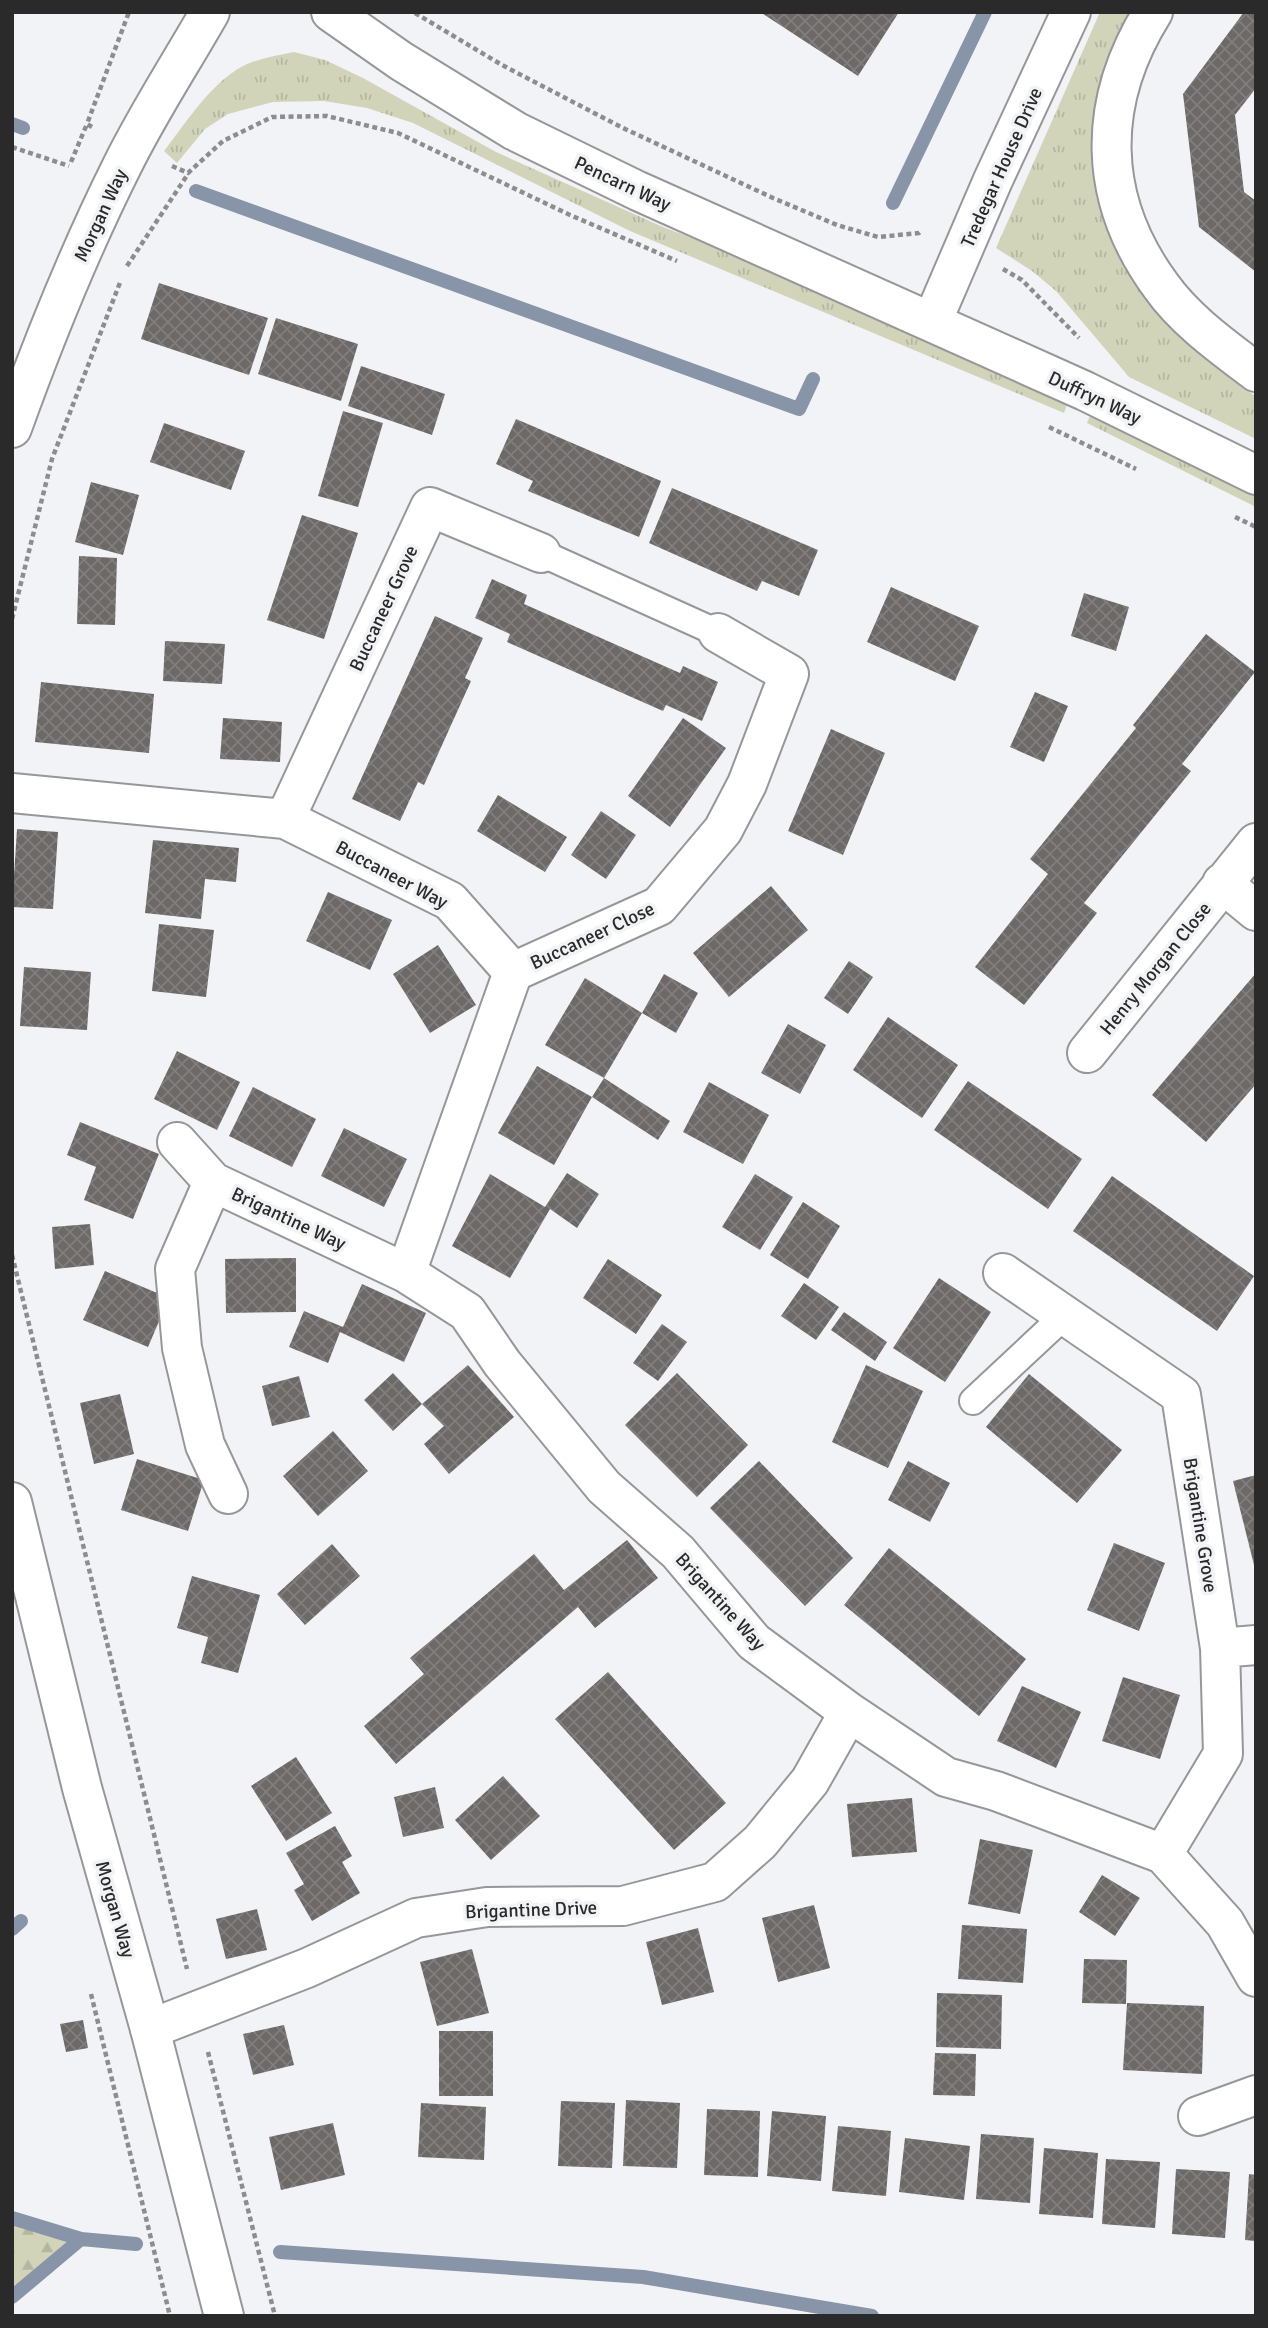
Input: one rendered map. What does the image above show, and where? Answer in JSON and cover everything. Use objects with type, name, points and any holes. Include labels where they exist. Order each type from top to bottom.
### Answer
[{"type":"street","name":"Morgan Way","points":[[12,428],[36,360],[82,252],[132,148],[210,12]]},
{"type":"street","name":"Pencarn Way","points":[[331,12],[401,61],[515,131],[638,191],[932,321]]},
{"type":"street","name":"Tredegar House Drive","points":[[932,321],[1071,12]]},
{"type":"street","points":[[1153,12],[1134,42],[1121,79],[1112,118],[1111,161],[1118,203],[1136,248],[1162,288],[1192,319],[1256,372]]},
{"type":"street","name":"Duffryn Way","points":[[932,321],[1095,396],[1256,475]]},
{"type":"street","name":"Buccaneer Grove","points":[[285,819],[430,507],[541,553]]},
{"type":"street","name":"Buccaneer Close","points":[[513,972],[659,906],[723,830],[747,784],[789,674],[718,633]]},
{"type":"street","name":"Buccaneer Way","points":[[12,793],[285,819],[450,901],[513,972]]},
{"type":"street","name":"Henry Morgan Close","points":[[1087,1053],[1256,843]]},
{"type":"street","name":"Henry Morgan Close","points":[[1222,883],[1256,911]]},
{"type":"street","points":[[406,1273],[513,972]]},
{"type":"street","name":"Brigantine Way","points":[[177,1142],[213,1182],[406,1273],[467,1312],[502,1363],[604,1487],[678,1552],[754,1643],[849,1712],[946,1777],[996,1791],[1163,1854],[1225,1923],[1256,1977]]},
{"type":"street","name":"Brigantine Way","points":[[213,1182],[175,1269],[185,1362],[205,1446],[228,1494]]},
{"type":"street","name":"Brigantine Grove","points":[[1003,1273],[1181,1395],[1238,1646],[1223,1754],[1163,1854]]},
{"type":"street","name":"Morgan Way","points":[[12,1502],[82,1788],[149,2029],[224,2316]]},
{"type":"street","name":"Brigantine Drive","points":[[149,2029],[307,1968],[415,1918],[487,1907],[623,1906],[715,1882],[760,1842],[810,1781],[849,1712]]},
{"type":"street","points":[[1198,2116],[1256,2095]]},
{"type":"lane","points":[[541,553],[718,633]]},
{"type":"lane","points":[[973,1401],[1065,1315]]},
{"type":"path","points":[[129,12],[87,124],[188,173]]},
{"type":"path","points":[[414,12],[502,65],[623,128],[812,214],[878,237],[919,233],[928,226]]},
{"type":"path","points":[[127,266],[188,173],[222,141],[272,117],[327,116],[398,133],[570,215],[686,264]]},
{"type":"path","points":[[12,147],[69,166]]},
{"type":"path","points":[[12,618],[52,459],[122,279]]},
{"type":"path","points":[[1040,423],[1136,469]]},
{"type":"path","points":[[1232,516],[1256,527]]},
{"type":"path","points":[[12,1255],[197,2011],[275,2316]]},
{"type":"path","points":[[89,1989],[170,2316]]},
{"type":"green space","points":[[1100,12],[1129,12],[1110,52],[1097,102],[1094,157],[1099,201],[1120,255],[1154,308],[1218,367],[1256,397],[1256,439],[1129,377],[1056,291],[1032,271],[996,248]]},
{"type":"green space","points":[[294,52],[325,60],[363,78],[496,152],[663,227],[829,290],[1069,399],[1064,413],[630,231],[413,123],[367,108],[324,101],[273,102],[228,114],[205,129],[177,163],[164,151],[197,108],[225,78],[250,63]]},
{"type":"green space","points":[[1092,410],[1256,491],[1256,507],[1087,423]]},
{"type":"green space","points":[[12,2218],[81,2239],[12,2297]]},
{"type":"building","points":[[760,12],[899,12],[858,76]]},
{"type":"building","points":[[1244,12],[1256,12],[1256,88],[1235,115],[1244,192],[1256,201],[1256,272],[1199,227],[1183,94]]},
{"type":"building","points":[[159,283],[268,318],[249,375],[141,339]]},
{"type":"building","points":[[276,318],[358,344],[341,401],[258,374]]},
{"type":"building","points":[[361,366],[445,394],[432,435],[348,406]]},
{"type":"building","points":[[343,411],[383,423],[358,507],[318,496]]},
{"type":"building","points":[[516,419],[661,481],[639,537],[528,491],[533,481],[496,464]]},
{"type":"building","points":[[164,423],[245,451],[231,490],[150,462]]},
{"type":"building","points":[[91,482],[139,495],[123,555],[75,542]]},
{"type":"building","points":[[672,488],[818,550],[799,596],[762,581],[757,591],[649,543]]},
{"type":"building","points":[[302,515],[358,533],[324,639],[267,620]]},
{"type":"building","points":[[79,556],[117,558],[115,625],[77,624]]},
{"type":"building","points":[[492,579],[527,595],[524,604],[680,673],[683,666],[718,682],[702,721],[666,705],[663,711],[507,642],[510,634],[475,618]]},
{"type":"building","points":[[891,587],[979,626],[955,681],[867,642]]},
{"type":"building","points":[[1084,593],[1129,607],[1116,651],[1071,636]]},
{"type":"building","points":[[435,616],[483,638],[465,678],[471,681],[424,785],[418,782],[400,821],[352,799]]},
{"type":"building","points":[[1206,634],[1255,672],[1182,764],[1191,771],[1084,903],[1097,913],[1024,1005],[975,967],[1048,874],[1030,859],[1136,728],[1133,725]]},
{"type":"building","points":[[165,641],[225,644],[222,684],[163,681]]},
{"type":"building","points":[[41,682],[154,694],[149,753],[35,742]]},
{"type":"building","points":[[1035,692],[1068,706],[1044,762],[1010,747]]},
{"type":"building","points":[[223,718],[282,722],[280,762],[220,759]]},
{"type":"building","points":[[683,718],[726,748],[670,827],[628,796]]},
{"type":"building","points":[[831,729],[885,753],[843,855],[788,831]]},
{"type":"building","points":[[498,795],[567,837],[545,872],[477,831]]},
{"type":"building","points":[[601,811],[636,835],[606,879],[571,855]]},
{"type":"building","points":[[17,829],[58,832],[53,909],[12,907]]},
{"type":"building","points":[[153,840],[239,848],[236,882],[205,879],[201,919],[145,913]]},
{"type":"building","points":[[771,886],[808,930],[729,997],[693,953]]},
{"type":"building","points":[[328,892],[392,920],[370,970],[306,941]]},
{"type":"building","points":[[159,924],[214,930],[206,997],[152,991]]},
{"type":"building","points":[[438,945],[476,1005],[430,1033],[393,974]]},
{"type":"building","points":[[849,961],[873,977],[848,1014],[824,998]]},
{"type":"building","points":[[24,967],[91,972],[87,1030],[20,1026]]},
{"type":"building","points":[[1256,973],[1256,1084],[1206,1142],[1152,1095]]},
{"type":"building","points":[[664,974],[698,993],[676,1033],[642,1013]]},
{"type":"building","points":[[585,978],[642,1013],[604,1078],[545,1045]]},
{"type":"building","points":[[888,1017],[958,1065],[922,1118],[853,1070]]},
{"type":"building","points":[[788,1024],[826,1045],[800,1094],[761,1073]]},
{"type":"building","points":[[177,1051],[240,1082],[217,1130],[154,1099]]},
{"type":"building","points":[[537,1066],[592,1097],[554,1165],[498,1133]]},
{"type":"building","points":[[604,1078],[670,1121],[658,1140],[592,1097]]},
{"type":"building","points":[[968,1081],[1082,1159],[1048,1209],[934,1130]]},
{"type":"building","points":[[709,1082],[769,1115],[743,1164],[683,1132]]},
{"type":"building","points":[[253,1087],[316,1119],[292,1167],[229,1136]]},
{"type":"building","points":[[80,1122],[159,1154],[133,1219],[84,1200],[96,1167],[67,1155]]},
{"type":"building","points":[[344,1128],[407,1159],[384,1207],[321,1176]]},
{"type":"building","points":[[567,1173],[599,1194],[577,1228],[550,1209],[510,1278],[452,1246],[490,1174],[545,1207]]},
{"type":"building","points":[[755,1174],[793,1197],[760,1250],[722,1227]]},
{"type":"building","points":[[1112,1176],[1254,1276],[1217,1331],[1073,1231]]},
{"type":"building","points":[[803,1202],[840,1226],[808,1279],[770,1255]]},
{"type":"building","points":[[90,1224],[94,1265],[55,1269],[52,1227]]},
{"type":"building","points":[[296,1258],[296,1312],[226,1313],[225,1259]]},
{"type":"building","points":[[608,1259],[662,1295],[636,1334],[583,1298]]},
{"type":"building","points":[[105,1271],[169,1298],[148,1347],[83,1320]]},
{"type":"building","points":[[939,1278],[991,1312],[945,1382],[893,1348]]},
{"type":"building","points":[[804,1283],[839,1307],[816,1340],[781,1316]]},
{"type":"building","points":[[362,1284],[426,1313],[404,1362],[340,1332],[328,1363],[289,1347],[304,1311],[343,1327]]},
{"type":"building","points":[[844,1312],[887,1342],[875,1361],[831,1330]]},
{"type":"building","points":[[662,1324],[687,1342],[658,1381],[633,1363]]},
{"type":"building","points":[[468,1365],[514,1417],[449,1474],[424,1444],[444,1426],[422,1404]]},
{"type":"building","points":[[866,1365],[923,1391],[888,1468],[832,1442]]},
{"type":"building","points":[[393,1373],[422,1404],[393,1431],[364,1400]]},
{"type":"building","points":[[677,1373],[748,1445],[697,1497],[625,1425]]},
{"type":"building","points":[[1029,1374],[1122,1450],[1077,1503],[986,1427]]},
{"type":"building","points":[[299,1376],[310,1417],[272,1426],[262,1386]]},
{"type":"building","points":[[120,1394],[134,1454],[94,1464],[80,1403]]},
{"type":"building","points":[[333,1431],[368,1471],[318,1516],[283,1476]]},
{"type":"building","points":[[137,1459],[204,1480],[188,1531],[121,1510]]},
{"type":"building","points":[[759,1461],[853,1558],[805,1606],[710,1508]]},
{"type":"building","points":[[908,1461],[950,1483],[930,1522],[888,1500]]},
{"type":"building","points":[[1256,1475],[1256,1569],[1255,1569],[1233,1481]]},
{"type":"building","points":[[627,1540],[658,1578],[595,1628],[578,1607],[396,1764],[364,1726],[424,1674],[410,1658],[534,1554],[564,1590]]},
{"type":"building","points":[[1114,1543],[1165,1563],[1139,1631],[1087,1610]]},
{"type":"building","points":[[332,1544],[360,1576],[305,1625],[277,1594]]},
{"type":"building","points":[[889,1548],[1026,1659],[979,1716],[844,1605]]},
{"type":"building","points":[[192,1576],[260,1595],[238,1673],[201,1663],[208,1637],[177,1628]]},
{"type":"building","points":[[608,1672],[726,1803],[674,1850],[555,1719]]},
{"type":"building","points":[[1123,1677],[1180,1695],[1160,1759],[1102,1741]]},
{"type":"building","points":[[1022,1686],[1081,1712],[1056,1768],[997,1741]]},
{"type":"building","points":[[296,1757],[332,1813],[286,1841],[251,1786]]},
{"type":"building","points":[[503,1776],[540,1816],[491,1860],[455,1820]]},
{"type":"building","points":[[435,1787],[444,1828],[403,1837],[394,1797]]},
{"type":"building","points":[[912,1798],[917,1852],[852,1857],[847,1804]]},
{"type":"building","points":[[335,1826],[352,1856],[342,1862],[360,1893],[312,1921],[294,1890],[304,1884],[286,1853]]},
{"type":"building","points":[[980,1839],[1033,1850],[1020,1914],[968,1904]]},
{"type":"building","points":[[1102,1875],[1140,1898],[1115,1936],[1079,1912]]},
{"type":"building","points":[[814,1905],[830,1968],[778,1982],[762,1918]]},
{"type":"building","points":[[257,1909],[267,1950],[226,1959],[216,1919]]},
{"type":"building","points":[[962,1925],[1027,1929],[1023,1983],[958,1979]]},
{"type":"building","points":[[698,1928],[714,1992],[662,2005],[646,1942]]},
{"type":"building","points":[[472,1949],[489,2013],[437,2026],[420,1962]]},
{"type":"building","points":[[1084,1959],[1127,1960],[1126,2004],[1082,2003]]},
{"type":"building","points":[[937,1993],[1002,1995],[1001,2049],[936,2047]]},
{"type":"building","points":[[1127,2003],[1204,2006],[1202,2074],[1123,2070]]},
{"type":"building","points":[[83,2020],[88,2048],[66,2052],[60,2024]]},
{"type":"building","points":[[284,2025],[294,2065],[253,2075],[243,2034]]},
{"type":"building","points":[[439,2031],[493,2031],[493,2096],[439,2096]]},
{"type":"building","points":[[935,2053],[976,2054],[975,2096],[933,2095]]},
{"type":"building","points":[[626,2100],[680,2103],[677,2168],[623,2166]]},
{"type":"building","points":[[561,2101],[615,2103],[612,2168],[558,2166]]},
{"type":"building","points":[[421,2103],[486,2107],[484,2160],[418,2157]]},
{"type":"building","points":[[707,2109],[760,2111],[758,2177],[704,2175]]},
{"type":"building","points":[[772,2111],[826,2116],[821,2181],[767,2176]]},
{"type":"building","points":[[333,2123],[345,2175],[281,2190],[269,2137]]},
{"type":"building","points":[[838,2126],[891,2131],[886,2196],[832,2191]]},
{"type":"building","points":[[981,2134],[1034,2138],[1030,2203],[976,2199]]},
{"type":"building","points":[[905,2138],[970,2146],[964,2200],[899,2192]]},
{"type":"building","points":[[1044,2148],[1098,2153],[1093,2218],[1039,2214]]},
{"type":"building","points":[[1106,2159],[1160,2162],[1155,2228],[1102,2224]]},
{"type":"building","points":[[1176,2169],[1230,2172],[1225,2238],[1172,2234]]},
{"type":"building","points":[[1249,2174],[1256,2175],[1256,2241],[1245,2240]]},
{"type":"waterway","points":[[893,203],[985,12]]},
{"type":"waterway","points":[[12,124],[23,128]]},
{"type":"waterway","points":[[196,191],[799,409],[813,379]]},
{"type":"waterway","points":[[12,1929],[21,1921]]},
{"type":"waterway","points":[[12,2218],[81,2239],[136,2244]]},
{"type":"waterway","points":[[12,2297],[81,2239]]},
{"type":"waterway","points":[[280,2252],[643,2277],[872,2316]]}]
